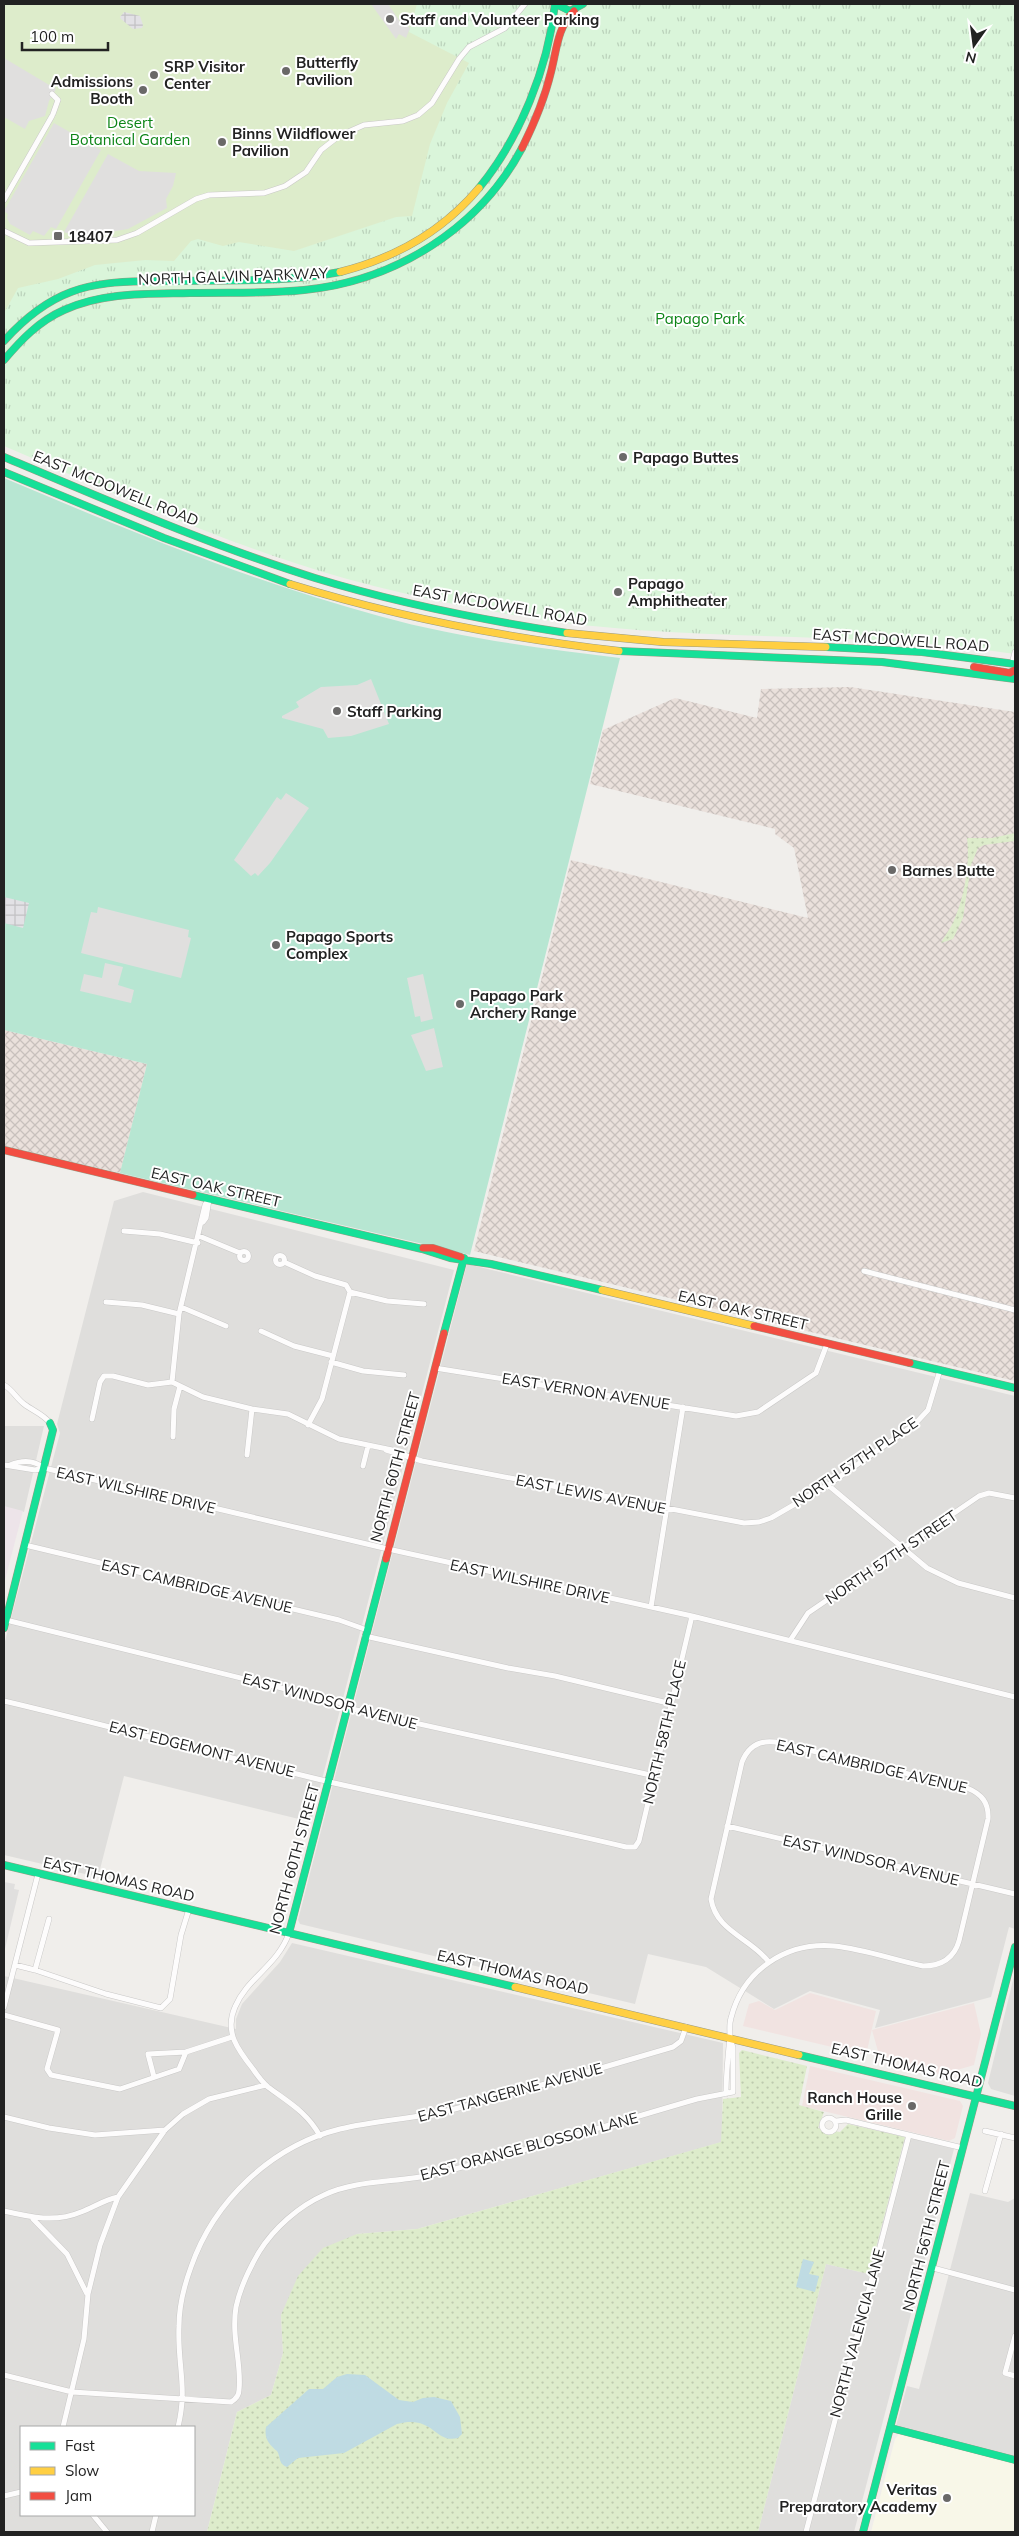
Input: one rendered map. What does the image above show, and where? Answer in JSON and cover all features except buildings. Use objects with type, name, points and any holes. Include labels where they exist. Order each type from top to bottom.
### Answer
[{"type":"main road","points":[[556,4],[565,10],[574,11]]},
{"type":"main road","name":"NORTH GALVIN PARKWAY","points":[[4,341],[38,309],[81,288],[128,281],[322,275],[374,262],[415,243],[445,222],[467,202],[487,179],[504,153],[522,115],[545,52],[553,24],[556,4]]},
{"type":"main road","name":"NORTH GALVIN PARKWAY","points":[[4,360],[18,342],[39,324],[64,309],[86,301],[123,294],[294,290],[330,287],[384,272],[428,250],[470,217],[493,192],[512,165],[528,135],[550,78],[562,24],[583,4]]},
{"type":"main road","name":"EAST MCDOWELL ROAD","points":[[4,457],[254,556],[362,591],[456,613],[610,638],[736,646],[869,649],[956,655],[1014,666]]},
{"type":"main road","name":"EAST MCDOWELL ROAD","points":[[4,472],[254,572],[334,597],[459,627],[516,637],[627,652],[694,657],[846,660],[933,666],[1015,679]]},
{"type":"main road","points":[[933,666],[940,663],[1010,672],[1014,666]]},
{"type":"main road","name":"EAST OAK STREET","points":[[4,1150],[422,1248],[450,1258],[464,1258],[1015,1388]]},
{"type":"main road","name":"NORTH 60TH STREET","points":[[289,1933],[464,1258]]},
{"type":"main road","points":[[4,1628],[54,1430],[50,1423]]},
{"type":"main road","name":"EAST THOMAS ROAD","points":[[4,1865],[1015,2106]]},
{"type":"main road","name":"NORTH 56TH STREET","points":[[863,2532],[1015,1947]]},
{"type":"main road","points":[[891,2428],[1015,2460]]},
{"type":"street","points":[[4,231],[29,243],[117,240],[143,230],[179,208],[209,195],[274,191],[299,178],[322,150],[339,136],[353,128],[403,121],[418,116],[432,103],[464,52],[477,42],[505,28],[526,4]]},
{"type":"street","points":[[4,200],[52,115],[58,100],[52,94]]},
{"type":"street","points":[[1014,666],[1015,652]]},
{"type":"street","points":[[92,1418],[100,1382],[104,1376],[113,1376],[148,1385],[172,1382],[180,1307],[198,1243],[205,1205],[209,1199]]},
{"type":"street","points":[[124,1231],[160,1234],[198,1243]]},
{"type":"street","points":[[199,1236],[240,1253]]},
{"type":"street","points":[[284,1262],[315,1276],[346,1284],[350,1292],[322,1399],[308,1424]]},
{"type":"street","points":[[864,1271],[1015,1310]]},
{"type":"street","points":[[350,1292],[387,1301],[424,1304]]},
{"type":"street","points":[[106,1302],[142,1305],[179,1314]]},
{"type":"street","points":[[180,1307],[226,1326]]},
{"type":"street","points":[[261,1331],[294,1346],[333,1356]]},
{"type":"street","name":"EAST VERNON AVENUE","points":[[435,1368],[736,1416],[758,1412],[816,1373],[827,1344]]},
{"type":"street","points":[[331,1362],[363,1371],[404,1375]]},
{"type":"street","name":"NORTH 57TH PLACE","points":[[771,1518],[828,1485],[914,1425],[928,1410],[940,1370]]},
{"type":"street","name":"EAST LEWIS AVENUE","points":[[172,1382],[203,1397],[252,1409],[288,1414],[339,1439],[405,1453],[411,1458],[744,1523],[758,1522],[771,1518]]},
{"type":"street","points":[[4,1385],[14,1390],[24,1404],[43,1415],[50,1423]]},
{"type":"street","points":[[173,1437],[174,1409],[180,1386]]},
{"type":"street","points":[[651,1607],[683,1407]]},
{"type":"street","points":[[246,1455],[252,1409]]},
{"type":"street","points":[[363,1466],[368,1446]]},
{"type":"street","name":"EAST WILSHIRE DRIVE","points":[[7,1465],[18,1462],[37,1462],[44,1468],[388,1549],[791,1639],[1015,1697]]},
{"type":"street","points":[[828,1485],[927,1568],[947,1578],[1015,1598]]},
{"type":"street","name":"NORTH 57TH STREET","points":[[791,1639],[808,1613],[979,1496],[990,1493],[1004,1494],[1015,1498]]},
{"type":"street","name":"EAST CAMBRIDGE AVENUE","points":[[25,1544],[339,1620],[366,1633],[508,1668],[555,1676],[672,1704]]},
{"type":"street","name":"NORTH 58TH PLACE","points":[[635,1847],[639,1841],[672,1704],[678,1667],[692,1616]]},
{"type":"street","name":"EAST WINDSOR AVENUE","points":[[6,1620],[347,1706],[356,1710],[493,1742],[542,1750],[655,1776]]},
{"type":"street","name":"EAST EDGEMONT AVENUE","points":[[4,1701],[471,1814],[550,1829],[626,1847],[635,1847]]},
{"type":"street","name":"EAST CAMBRIDGE AVENUE","points":[[727,1826],[742,1762],[752,1746],[775,1742],[967,1788],[980,1794],[987,1804],[988,1820],[973,1884]]},
{"type":"street","points":[[727,1826],[711,1904],[718,1920],[761,1952],[768,1962]]},
{"type":"street","name":"EAST WINDSOR AVENUE","points":[[727,1826],[1015,1894]]},
{"type":"street","points":[[4,2006],[38,1874]]},
{"type":"street","points":[[726,2094],[726,2055],[730,2037],[730,2023],[738,1998],[768,1962],[794,1950],[820,1946],[844,1948],[923,1966],[932,1966],[945,1962],[957,1947],[973,1884]]},
{"type":"street","points":[[15,1965],[106,1994],[161,2008],[170,2000],[181,1935],[189,1909]]},
{"type":"street","points":[[35,1970],[48,1919]]},
{"type":"street","name":"NORTH 60TH STREET","points":[[232,2037],[231,2020],[242,1994],[277,1957],[289,1933]]},
{"type":"street","points":[[4,2015],[58,2030],[47,2069],[51,2075],[115,2089],[179,2069],[186,2052]]},
{"type":"street","name":"EAST TANGERINE AVENUE","points":[[320,2136],[340,2129],[418,2118],[444,2112],[673,2047],[681,2041],[686,2027]]},
{"type":"street","points":[[154,2078],[148,2054],[186,2052],[232,2037],[237,2049],[266,2085],[300,2108],[320,2136],[261,2167],[232,2196],[205,2234],[186,2282],[180,2314],[183,2400],[178,2426]]},
{"type":"street","name":"EAST ORANGE BLOSSOM LANE","points":[[183,2400],[224,2403],[236,2399],[239,2389],[235,2347],[235,2315],[246,2275],[270,2237],[292,2216],[318,2197],[355,2186],[434,2174],[689,2101],[733,2092],[733,2048],[730,2037]]},
{"type":"street","points":[[63,2426],[84,2339],[88,2294],[100,2245],[118,2198],[165,2130],[183,2114],[209,2099],[266,2085]]},
{"type":"street","points":[[4,2117],[49,2128],[95,2134],[165,2130]]},
{"type":"street","points":[[836,2121],[846,2120],[963,2148]]},
{"type":"street","points":[[986,2130],[1015,2138]]},
{"type":"street","points":[[985,2191],[1001,2134]]},
{"type":"street","name":"NORTH VALENCIA LANE","points":[[806,2532],[909,2135]]},
{"type":"street","points":[[4,2211],[33,2219],[61,2218],[79,2213],[107,2200],[118,2198]]},
{"type":"street","points":[[33,2219],[67,2254],[88,2294]]},
{"type":"street","points":[[933,2268],[1015,2290]]},
{"type":"street","points":[[1015,2336],[1005,2373],[1015,2376]]},
{"type":"street","points":[[4,2375],[72,2392],[183,2400]]},
{"type":"street","points":[[4,2496],[20,2492]]},
{"type":"street","points":[[94,2516],[107,2532]]},
{"type":"street","points":[[152,2532],[156,2516]]},
{"type":"shaded area","name":"Staff and Volunteer Parking","points":[[371,4],[388,4],[401,23],[410,28],[406,38],[399,34],[396,39]]},
{"type":"shaded area","points":[[124,12],[140,16],[142,28],[133,29],[121,19],[120,17]]},
{"type":"shaded area","points":[[4,58],[56,89],[49,101],[45,116],[29,121],[25,129],[4,117]]},
{"type":"shaded area","points":[[54,123],[101,150],[56,229],[51,227],[44,236],[33,231],[30,235],[10,224],[7,218],[8,214],[4,211]]},
{"type":"shaded area","points":[[108,154],[139,171],[176,173],[173,186],[166,199],[167,208],[128,229],[79,237],[64,232]]},
{"type":"shaded area","name":"Staff Parking","points":[[371,679],[389,724],[351,736],[328,738],[323,729],[282,718],[282,716],[299,707],[296,702],[321,687],[357,685]]},
{"type":"shaded area","points":[[850,687],[1015,712],[1015,1381],[474,1251],[571,860],[808,918],[794,848],[775,834],[775,829],[590,784],[603,730],[675,698],[757,718],[761,689]]},
{"type":"shaded area","points":[[286,793],[309,808],[270,863],[258,876],[255,873],[251,876],[234,860],[277,797],[281,800]]},
{"type":"shaded area","points":[[4,897],[29,903],[23,928],[4,923]]},
{"type":"shaded area","points":[[98,907],[189,930],[188,937],[191,938],[181,978],[81,953],[91,912],[97,913]]},
{"type":"shaded area","points":[[105,963],[123,967],[118,985],[134,990],[131,1003],[80,991],[84,974],[102,978]]},
{"type":"shaded area","points":[[423,974],[433,1019],[421,1022],[420,1016],[415,1017],[407,978]]},
{"type":"shaded area","points":[[434,1028],[443,1067],[426,1071],[411,1035]]},
{"type":"shaded area","points":[[4,1030],[147,1064],[120,1173],[4,1146]]},
{"type":"shaded area","points":[[143,1192],[454,1270],[311,1822],[124,1776],[98,1877],[4,1855],[4,1645],[60,1433],[57,1424],[114,1201]]},
{"type":"shaded area","points":[[467,1264],[1015,1396],[1015,1929],[1009,1927],[991,1997],[875,2028],[880,2010],[810,1991],[774,2009],[706,1967],[648,1954],[635,2004],[300,1924],[298,1920]]},
{"type":"shaded area","points":[[4,1426],[44,1426],[24,1512],[4,1507]]},
{"type":"shaded area","points":[[4,1506],[23,1511],[4,1584]]},
{"type":"shaded area","points":[[4,1882],[15,1884],[14,1889],[19,1890],[4,1953]]},
{"type":"shaded area","points":[[292,1943],[723,2043],[722,2142],[417,2229],[357,2234],[281,2315],[283,2353],[271,2395],[237,2412],[207,2532],[4,2532],[4,1976],[236,2029],[236,2019],[242,2004],[280,1962]]},
{"type":"shaded area","points":[[1015,1972],[1015,2096],[991,2089],[988,2083]]},
{"type":"shaded area","points":[[810,1993],[876,2011],[866,2055],[743,2026],[749,2004],[759,2001],[775,2010]]},
{"type":"shaded area","points":[[974,2003],[981,2034],[974,2065],[940,2075],[921,2066],[879,2055],[872,2030]]},
{"type":"shaded area","points":[[810,2066],[960,2101],[963,2106],[955,2138],[949,2141],[802,2106]]},
{"type":"shaded area","points":[[905,2137],[954,2149],[854,2532],[758,2532],[826,2264],[869,2274]]},
{"type":"shaded area","points":[[970,2193],[1008,2202],[1015,2198],[1015,2457],[896,2426],[907,2386],[919,2389]]},
{"type":"shaded area","name":"Veritas Preparatory Academy","points":[[899,2434],[1015,2463],[1015,2532],[871,2532],[895,2439]]},
{"type":"green space","name":"Papago Park","points":[[4,4],[1015,4],[1015,654],[893,641],[647,631],[525,617],[467,607],[380,588],[323,572],[258,550],[148,508],[4,446]]},
{"type":"green space","name":"Desert Botanical Garden","points":[[4,4],[417,4],[409,32],[469,63],[447,103],[430,144],[412,216],[396,217],[294,251],[239,242],[223,246],[198,239],[191,241],[174,261],[145,260],[95,265],[58,279],[18,288],[4,313]]},
{"type":"green space","name":"Papago Sports Complex","points":[[4,478],[96,517],[236,571],[331,602],[409,624],[469,636],[620,658],[470,1255],[120,1173],[147,1064],[4,1030]]},
{"type":"green space","points":[[1015,833],[1015,841],[984,845],[978,848],[971,865],[963,918],[953,939],[941,943],[953,922],[962,897],[967,867],[967,838],[992,838]]},
{"type":"green space","points":[[742,2050],[807,2066],[799,2105],[824,2112],[818,2128],[840,2132],[848,2124],[905,2137],[869,2274],[826,2264],[758,2532],[207,2532],[237,2412],[271,2395],[283,2353],[281,2315],[298,2276],[323,2248],[357,2234],[417,2229],[721,2142],[723,2099],[741,2097],[739,2053]]},
{"type":"water","points":[[803,2259],[814,2262],[809,2274],[819,2276],[815,2292],[796,2287]]},
{"type":"water","points":[[347,2374],[365,2375],[399,2400],[413,2402],[423,2398],[434,2397],[451,2401],[460,2417],[462,2434],[458,2438],[450,2439],[419,2423],[397,2424],[344,2453],[298,2458],[287,2467],[284,2466],[277,2451],[268,2441],[266,2427],[309,2389],[323,2389],[337,2377]]},
{"type":"traffic: fast","points":[[479,188],[507,147],[530,101],[546,53],[555,4]]},
{"type":"traffic: fast","points":[[556,4],[570,11],[583,4]]},
{"type":"traffic: fast","points":[[4,360],[24,338],[46,320],[64,310],[94,300],[142,294],[304,290],[338,285],[402,262],[431,246],[458,226],[483,203],[504,177],[522,148]]},
{"type":"traffic: fast","points":[[4,341],[26,319],[43,306],[61,296],[82,288],[135,282],[296,278],[340,272]]},
{"type":"traffic: fast","points":[[4,457],[197,537],[315,578],[440,610],[567,633]]},
{"type":"traffic: fast","points":[[4,472],[164,538],[290,584]]},
{"type":"traffic: fast","points":[[826,647],[922,652],[1015,664]]},
{"type":"traffic: fast","points":[[619,651],[882,662],[1015,679]]},
{"type":"traffic: fast","points":[[193,1195],[422,1249],[450,1258],[491,1264],[602,1290]]},
{"type":"traffic: fast","points":[[444,1333],[464,1258]]},
{"type":"traffic: fast","points":[[910,1363],[1015,1388]]},
{"type":"traffic: fast","points":[[4,1628],[53,1430],[50,1423]]},
{"type":"traffic: fast","points":[[289,1933],[386,1559]]},
{"type":"traffic: fast","points":[[4,1865],[515,1987]]},
{"type":"traffic: fast","points":[[863,2532],[1015,1947]]},
{"type":"traffic: fast","points":[[799,2055],[1015,2106]]},
{"type":"traffic: fast","points":[[891,2428],[1015,2460]]},
{"type":"traffic: slow","points":[[340,272],[380,259],[417,241],[450,217],[479,188]]},
{"type":"traffic: slow","points":[[290,584],[371,607],[453,625],[535,640],[619,651]]},
{"type":"traffic: slow","points":[[567,633],[663,642],[826,647]]},
{"type":"traffic: slow","points":[[602,1290],[754,1326]]},
{"type":"traffic: slow","points":[[515,1987],[799,2055]]},
{"type":"traffic: jam","points":[[522,148],[546,91],[558,39],[564,24],[574,11]]},
{"type":"traffic: jam","points":[[974,667],[1010,673],[1015,670]]},
{"type":"traffic: jam","points":[[4,1150],[193,1195]]},
{"type":"traffic: jam","points":[[423,1248],[433,1248],[461,1257]]},
{"type":"traffic: jam","points":[[754,1326],[910,1363]]},
{"type":"traffic: jam","points":[[386,1559],[444,1333]]},
{"type":"place","name":"Staff and Volunteer Parking","points":[[390,19]]},
{"type":"place","name":"Butterfly Pavilion","points":[[286,71]]},
{"type":"place","name":"SRP Visitor Center","points":[[154,75]]},
{"type":"place","name":"Admissions Booth","points":[[143,90]]},
{"type":"place","name":"Binns Wildflower Pavilion","points":[[222,142]]},
{"type":"place","name":"18407","points":[[58,236]]},
{"type":"place","name":"Papago Buttes","points":[[623,457]]},
{"type":"place","name":"Papago Amphitheater","points":[[618,592]]},
{"type":"place","name":"Staff Parking","points":[[337,711]]},
{"type":"place","name":"Barnes Butte","points":[[892,870]]},
{"type":"place","name":"Papago Sports Complex","points":[[276,945]]},
{"type":"place","name":"Papago Park Archery Range","points":[[460,1004]]},
{"type":"place","name":"Ranch House Grille","points":[[912,2106]]},
{"type":"place","name":"Veritas Preparatory Academy","points":[[947,2498]]}]
